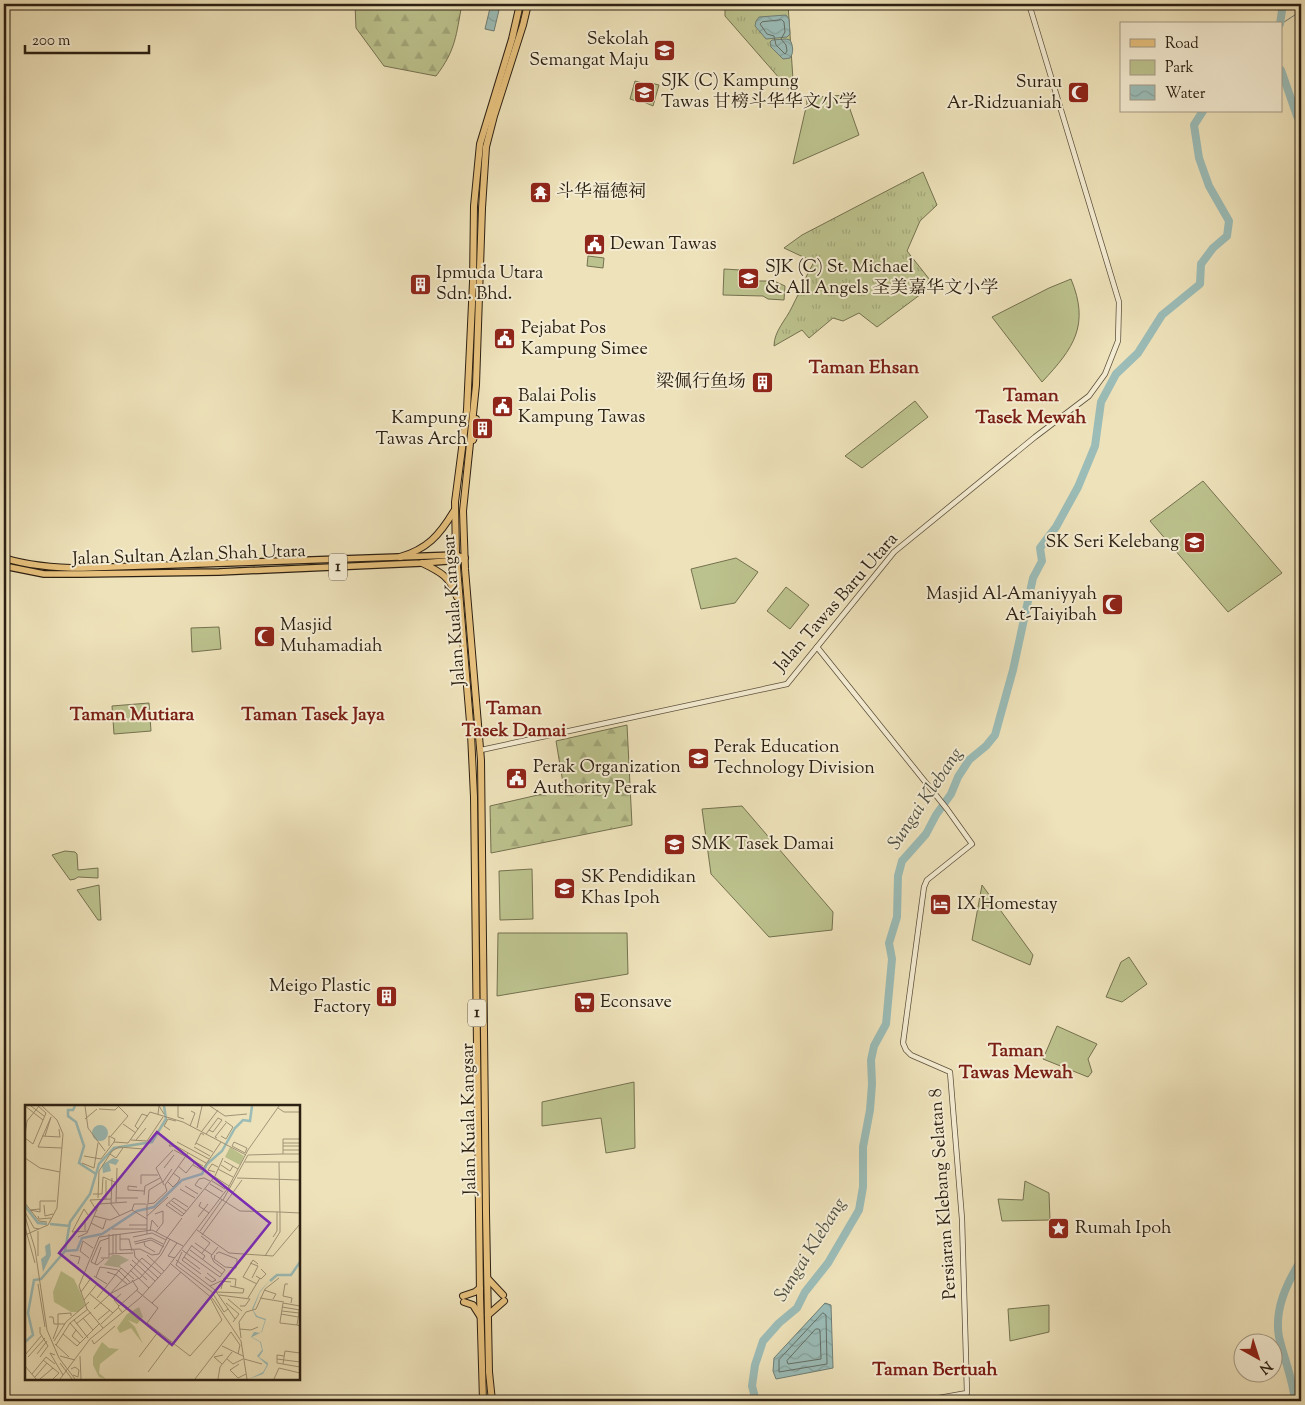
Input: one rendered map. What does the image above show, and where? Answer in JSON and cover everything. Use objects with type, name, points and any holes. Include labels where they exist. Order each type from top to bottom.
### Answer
[{"type":"highway","name":"Jalan Kuala Kangsar","points":[[483,1401],[480,1317],[474,815],[471,734],[456,558],[454,510],[467,394],[473,282],[474,206],[480,144],[512,39],[520,4]]},
{"type":"highway","name":"Jalan Kuala Kangsar","points":[[492,1401],[488,1315],[481,750],[465,558],[463,510],[475,396],[486,147],[528,4]]},
{"type":"highway","points":[[458,477],[463,464],[467,434],[472,430],[468,424],[470,407],[467,394]]},
{"type":"highway","points":[[471,442],[475,434],[482,430],[476,425],[478,407],[475,396]]},
{"type":"highway","points":[[400,557],[425,547],[445,526],[454,510]]},
{"type":"highway","points":[[422,563],[446,577],[454,586],[460,602]]},
{"type":"highway","points":[[474,664],[471,673],[474,712],[470,719],[480,731]]},
{"type":"highway","points":[[471,734],[475,744],[481,750],[476,757],[477,811],[474,815]]},
{"type":"highway","points":[[488,1278],[503,1298],[488,1315]]},
{"type":"highway","points":[[480,1288],[463,1299],[473,1305],[480,1317]]},
{"type":"main road","name":"Jalan Sultan Azlan Shah Utara","points":[[4,558],[51,568],[400,557],[465,558]]},
{"type":"main road","name":"Jalan Sultan Azlan Shah Utara","points":[[4,566],[44,574],[217,571],[422,563],[456,558]]},
{"type":"main road","points":[[196,564],[198,566],[214,567],[217,571],[222,565],[230,563]]},
{"type":"street","name":"Jalan Tawas Baru Utara","points":[[481,750],[783,686],[788,683],[894,552],[1035,436],[1089,396],[1105,374],[1119,337],[1118,300],[1030,4]]},
{"type":"street","name":"Persiaran Klebang Selatan 8","points":[[817,647],[947,809],[972,844],[927,880],[924,887],[903,1043],[911,1055],[950,1072],[962,1219],[967,1393],[922,1401]]},
{"type":"green space","points":[[355,4],[462,4],[451,50],[443,67],[436,76],[384,66],[356,28]]},
{"type":"green space","points":[[725,4],[788,4],[794,95],[725,16]]},
{"type":"green space","points":[[635,81],[659,85],[653,106],[637,99],[636,101],[630,99]]},
{"type":"green space","points":[[845,95],[859,135],[793,164],[807,103],[806,98]]},
{"type":"green space","points":[[923,172],[937,205],[920,221],[907,251],[930,280],[929,288],[877,327],[859,313],[843,321],[833,318],[809,338],[802,330],[774,346],[778,330],[790,312],[814,262],[784,248],[802,235]]},
{"type":"green space","points":[[588,256],[604,258],[603,268],[587,266]]},
{"type":"green space","points":[[724,269],[758,271],[757,281],[774,281],[785,286],[784,300],[768,299],[763,296],[723,295]]},
{"type":"green space","points":[[1071,279],[1077,295],[1079,310],[1079,323],[1076,335],[1063,358],[1042,382],[992,317]]},
{"type":"green space","points":[[915,401],[928,417],[862,468],[845,456]]},
{"type":"green space","points":[[1203,481],[1282,573],[1228,612],[1150,521]]},
{"type":"green space","points":[[736,558],[758,572],[735,603],[701,609],[691,569]]},
{"type":"green space","points":[[786,587],[809,605],[790,629],[767,611]]},
{"type":"green space","points":[[219,627],[221,649],[192,652],[191,628]]},
{"type":"green space","points":[[149,703],[151,731],[114,734],[112,706]]},
{"type":"green space","points":[[627,725],[632,825],[491,853],[490,806],[564,789],[556,741]]},
{"type":"green space","points":[[742,806],[833,912],[832,930],[769,937],[711,874],[702,809]]},
{"type":"green space","points":[[65,851],[77,854],[78,870],[98,868],[98,878],[78,877],[70,880],[52,855]]},
{"type":"green space","points":[[532,869],[533,919],[500,920],[499,871]]},
{"type":"green space","points":[[99,885],[101,920],[98,920],[77,890]]},
{"type":"green space","points":[[982,885],[1033,955],[1030,965],[972,940]]},
{"type":"green space","points":[[498,933],[627,933],[628,974],[497,996]]},
{"type":"green space","points":[[1129,957],[1147,984],[1122,1002],[1106,997],[1121,962]]},
{"type":"green space","points":[[1057,1026],[1097,1044],[1088,1059],[1092,1072],[1088,1077],[1043,1059]]},
{"type":"green space","points":[[634,1082],[635,1148],[606,1153],[601,1118],[542,1126],[542,1102]]},
{"type":"green space","points":[[1025,1181],[1049,1193],[1050,1220],[1002,1221],[998,1199],[1023,1200]]},
{"type":"green space","points":[[1049,1305],[1049,1332],[1010,1341],[1008,1309]]},
{"type":"water","points":[[490,8],[499,10],[494,31],[485,29]]},
{"type":"water","points":[[786,15],[789,19],[790,34],[787,37],[766,39],[755,26],[759,17]]},
{"type":"water","points":[[772,40],[790,40],[793,51],[790,58],[783,59],[771,47],[770,42]]},
{"type":"water","points":[[825,1303],[831,1305],[833,1368],[776,1379],[773,1371],[774,1358]]},
{"type":"waterway","points":[[1280,22],[1283,4]]},
{"type":"waterway","points":[[1282,23],[1301,11]]},
{"type":"waterway","points":[[1282,73],[1297,116],[1301,122]]},
{"type":"waterway","name":"Sungai Klebang","points":[[756,1401],[752,1386],[755,1365],[763,1341],[779,1323],[797,1308],[805,1292],[828,1263],[859,1210],[863,1187],[863,1147],[870,1110],[871,1060],[874,1046],[886,1024],[892,959],[889,943],[897,917],[898,876],[902,861],[926,834],[936,815],[951,794],[958,777],[969,760],[986,746],[995,735],[1013,670],[1033,578],[1042,561],[1040,548],[1056,527],[1078,487],[1095,446],[1101,402],[1116,374],[1138,353],[1162,315],[1200,284],[1201,264],[1213,248],[1227,236],[1229,221],[1209,186],[1199,158],[1194,125],[1202,112]]},
{"type":"waterway","points":[[1295,1401],[1279,1337],[1278,1316],[1287,1287],[1301,1260]]},
{"type":"place","name":"Sekolah Semangat Maju","points":[[665,50]]},
{"type":"place","name":"SJK (C) Kampung Tawas 甘榜斗华华文小学","points":[[645,92]]},
{"type":"place","name":"Surau Ar-Ridzuaniah","points":[[1078,93]]},
{"type":"place","name":"斗华福德祠","points":[[540,193]]},
{"type":"place","name":"Dewan Tawas","points":[[594,245]]},
{"type":"place","name":"SJK (C) St. Michael & All Angels 圣美嘉华文小学","points":[[749,278]]},
{"type":"place","name":"Ipmuda Utara Sdn. Bhd.","points":[[420,284]]},
{"type":"place","name":"Pejabat Pos Kampung Simee","points":[[505,339]]},
{"type":"place","name":"梁佩行鱼场","points":[[762,383]]},
{"type":"place","name":"Balai Polis Kampung Tawas","points":[[502,407]]},
{"type":"place","name":"Kampung Tawas Arch","points":[[483,429]]},
{"type":"place","name":"SK Seri Kelebang","points":[[1195,543]]},
{"type":"place","name":"Masjid Al-Amaniyyah At-Taiyibah","points":[[1113,605]]},
{"type":"place","name":"Masjid Muhamadiah","points":[[264,636]]},
{"type":"place","name":"Perak Education Technology Division","points":[[698,758]]},
{"type":"place","name":"Perak Organization Authority Perak","points":[[517,778]]},
{"type":"place","name":"SMK Tasek Damai","points":[[675,845]]},
{"type":"place","name":"SK Pendidikan Khas Ipoh","points":[[565,888]]},
{"type":"place","name":"IX Homestay","points":[[941,905]]},
{"type":"place","name":"Meigo Plastic Factory","points":[[387,997]]},
{"type":"place","name":"Econsave","points":[[584,1003]]},
{"type":"place","name":"Rumah Ipoh","points":[[1059,1229]]},
{"type":"district","name":"Taman Ehsan","points":[[864,368]]},
{"type":"district","name":"Taman Tasek Mewah","points":[[1031,407]]},
{"type":"district","name":"Taman Mutiara","points":[[132,715]]},
{"type":"district","name":"Taman Tasek Jaya","points":[[313,715]]},
{"type":"district","name":"Taman Tasek Damai","points":[[514,720]]},
{"type":"district","name":"Taman Tawas Mewah","points":[[1016,1062]]},
{"type":"district","name":"Taman Bertuah","points":[[935,1370]]}]
